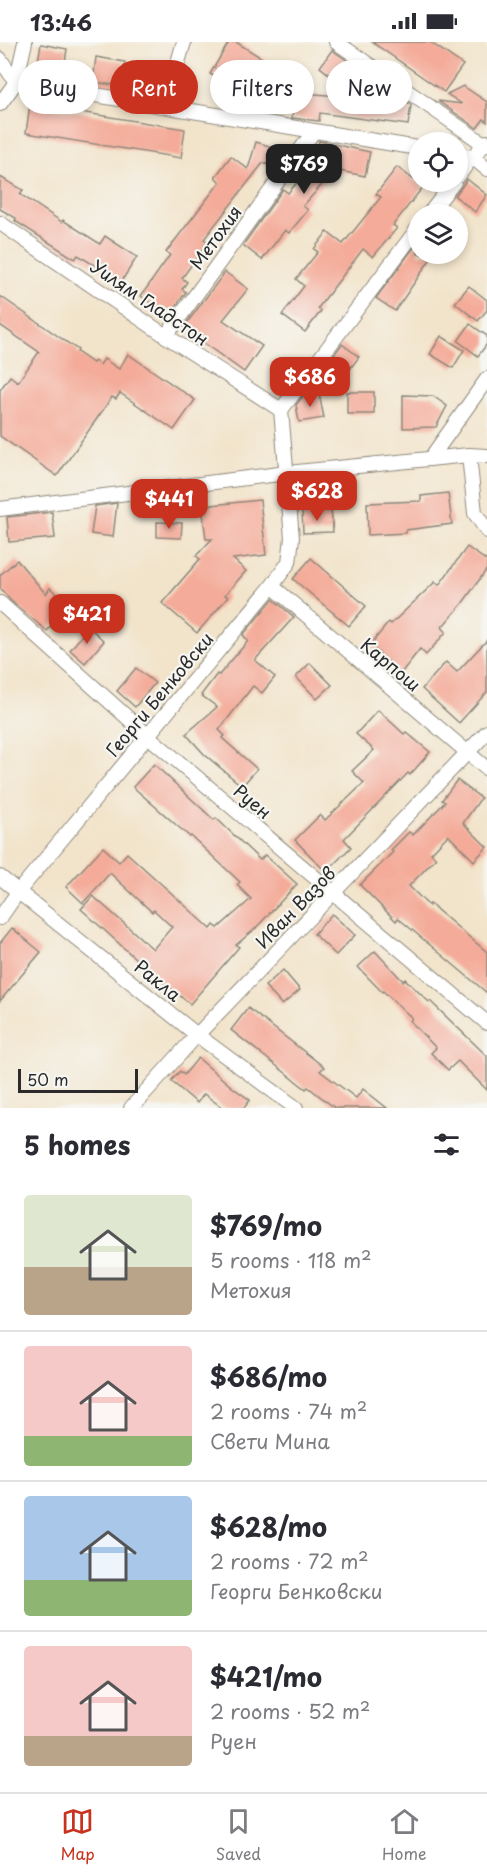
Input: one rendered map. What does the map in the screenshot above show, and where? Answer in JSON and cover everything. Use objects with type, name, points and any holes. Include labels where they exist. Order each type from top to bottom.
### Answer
[{"type":"street","points":[[0,104],[16,82],[26,42]]},
{"type":"street","points":[[179,60],[184,42]]},
{"type":"street","points":[[336,42],[485,143],[468,162]]},
{"type":"street","points":[[0,59],[16,82],[110,97]]},
{"type":"street","points":[[198,112],[408,146]]},
{"type":"street","name":"Метохия","points":[[166,336],[314,131]]},
{"type":"street","points":[[468,156],[487,169]]},
{"type":"street","name":"Уилям Гладстон","points":[[0,223],[166,336],[281,410]]},
{"type":"street","points":[[281,410],[408,241]]},
{"type":"street","points":[[430,459],[487,379]]},
{"type":"street","name":"Георги Бенковски","points":[[0,918],[18,892],[272,586],[289,562],[292,538],[281,410]]},
{"type":"street","points":[[469,455],[475,513],[487,531]]},
{"type":"street","points":[[0,509],[286,473],[469,455],[487,456]]},
{"type":"street","name":"Карпош","points":[[272,586],[487,769]]},
{"type":"street","name":"Руен","points":[[0,603],[148,736],[487,1023]]},
{"type":"street","name":"Иван Вазов","points":[[131,1108],[197,1035],[487,732]]},
{"type":"street","name":"Ракла","points":[[0,877],[197,1035],[296,1108]]},
{"type":"building","points":[[229,42],[236,42],[265,60],[218,60]]},
{"type":"building","points":[[372,42],[430,42],[463,65],[444,92],[412,70],[412,60],[398,60]]},
{"type":"building","points":[[41,44],[67,49],[65,60],[38,60]]},
{"type":"building","points":[[332,50],[346,60],[326,60],[326,72],[320,67]]},
{"type":"building","points":[[96,57],[113,60],[110,60],[110,84],[98,83],[98,60],[96,60]]},
{"type":"building","points":[[463,86],[487,102],[487,122],[484,119],[477,128],[438,101],[462,104],[447,94]]},
{"type":"building","points":[[314,94],[326,95],[326,114],[320,113],[319,121],[292,118],[292,114],[314,114]]},
{"type":"building","points":[[29,114],[92,114],[185,129],[181,158],[26,133]]},
{"type":"building","points":[[327,114],[410,114],[408,125]]},
{"type":"building","points":[[319,141],[370,152],[365,176],[335,170],[303,206],[308,210],[289,233],[285,230],[262,260],[243,245],[283,189],[288,193],[314,163]]},
{"type":"building","points":[[256,142],[279,149],[274,167],[263,163],[204,239],[208,242],[182,278],[187,282],[182,289],[186,292],[169,316],[141,296],[170,255],[166,252],[220,182],[215,177],[231,156],[248,169]]},
{"type":"building","points":[[397,167],[408,175],[408,192],[419,192],[393,225],[397,228],[373,257],[363,249],[318,308],[321,311],[305,332],[282,315],[304,286],[296,279],[318,252],[314,249],[327,232],[343,244],[381,197],[376,194]]},
{"type":"building","points":[[0,177],[23,190],[20,194],[62,222],[63,220],[100,244],[105,236],[137,257],[121,282],[78,255],[75,259],[0,209]]},
{"type":"building","points":[[468,180],[487,195],[475,212],[468,204],[455,196],[458,192],[468,192]]},
{"type":"building","points":[[408,255],[408,264],[427,264],[395,311],[376,298]]},
{"type":"building","points":[[225,272],[248,289],[223,320],[262,346],[244,372],[183,328]]},
{"type":"building","points":[[469,286],[487,300],[487,310],[478,321],[455,303]]},
{"type":"building","points":[[0,296],[93,363],[95,361],[100,365],[104,359],[119,369],[128,354],[195,400],[174,430],[120,393],[116,399],[112,397],[57,476],[0,436],[0,390],[10,376],[18,382],[39,352],[0,325]]},
{"type":"building","points":[[470,324],[487,336],[487,344],[478,356],[458,341]]},
{"type":"building","points":[[441,336],[464,350],[453,368],[430,354]]},
{"type":"building","points":[[342,344],[359,357],[344,377],[327,364]]},
{"type":"building","points":[[347,392],[374,392],[374,414],[347,414]]},
{"type":"building","points":[[319,393],[324,418],[299,422],[296,405],[303,396]]},
{"type":"building","points":[[403,395],[433,396],[447,406],[436,427],[403,428]]},
{"type":"building","points":[[448,493],[452,524],[406,530],[406,533],[368,535],[367,503],[421,501],[421,496]]},
{"type":"building","points":[[260,500],[266,555],[233,559],[246,571],[225,595],[228,597],[197,633],[162,603],[200,559],[196,556],[212,539],[206,539],[202,506]]},
{"type":"building","points":[[117,503],[113,537],[91,534],[95,506]]},
{"type":"building","points":[[331,510],[333,532],[303,533],[302,511]]},
{"type":"building","points":[[52,512],[55,538],[9,542],[7,517]]},
{"type":"building","points":[[157,522],[182,523],[181,538],[157,537]]},
{"type":"building","points":[[467,547],[487,561],[487,569],[442,627],[446,632],[426,655],[420,649],[401,673],[370,645],[389,622],[391,624],[435,582],[439,585]]},
{"type":"building","points":[[311,558],[366,606],[349,626],[293,579]]},
{"type":"building","points":[[17,560],[46,594],[50,588],[69,605],[47,631],[11,601],[0,588],[0,575]]},
{"type":"building","points":[[273,599],[294,617],[255,660],[275,677],[262,693],[253,686],[219,730],[225,736],[222,738],[257,769],[242,786],[204,754],[186,734],[217,707],[201,695],[248,641],[243,635]]},
{"type":"building","points":[[89,627],[104,641],[85,663],[70,650]]},
{"type":"building","points":[[487,640],[487,692],[459,723],[422,689],[446,662],[457,672]]},
{"type":"building","points":[[310,663],[332,685],[317,699],[296,677]]},
{"type":"building","points":[[136,668],[155,683],[135,707],[117,691]]},
{"type":"building","points":[[378,710],[404,734],[406,732],[430,752],[410,775],[408,773],[344,839],[351,847],[326,872],[295,840],[320,815],[325,820],[364,783],[352,771],[374,750],[356,734]]},
{"type":"building","points":[[154,764],[260,860],[265,855],[297,884],[255,929],[236,945],[239,947],[190,1004],[147,969],[81,909],[93,896],[153,949],[172,927],[154,910],[152,912],[110,873],[83,903],[66,887],[103,847],[119,862],[127,853],[211,929],[214,925],[218,928],[251,899],[237,885],[240,882],[191,836],[133,787]]},
{"type":"building","points":[[457,780],[481,798],[463,823],[487,847],[474,861],[448,835],[431,853],[436,858],[409,886],[429,906],[430,904],[487,952],[487,993],[398,918],[396,921],[360,885],[393,852],[391,850],[409,832],[413,835],[445,802],[442,800]]},
{"type":"building","points":[[332,914],[355,935],[336,955],[314,934]]},
{"type":"building","points":[[12,928],[41,952],[0,1001],[0,943]]},
{"type":"building","points":[[375,951],[403,981],[405,979],[430,1001],[487,1056],[487,1090],[458,1061],[448,1070],[431,1053],[436,1048],[410,1021],[412,1018],[358,967]]},
{"type":"building","points":[[283,970],[300,990],[282,1005],[265,986]]},
{"type":"building","points":[[248,1008],[324,1067],[320,1071],[356,1098],[363,1089],[387,1108],[335,1108],[308,1087],[306,1089],[231,1030]]},
{"type":"building","points":[[198,1058],[250,1100],[244,1108],[223,1108],[204,1094],[197,1103],[171,1081],[180,1071],[184,1075]]}]
